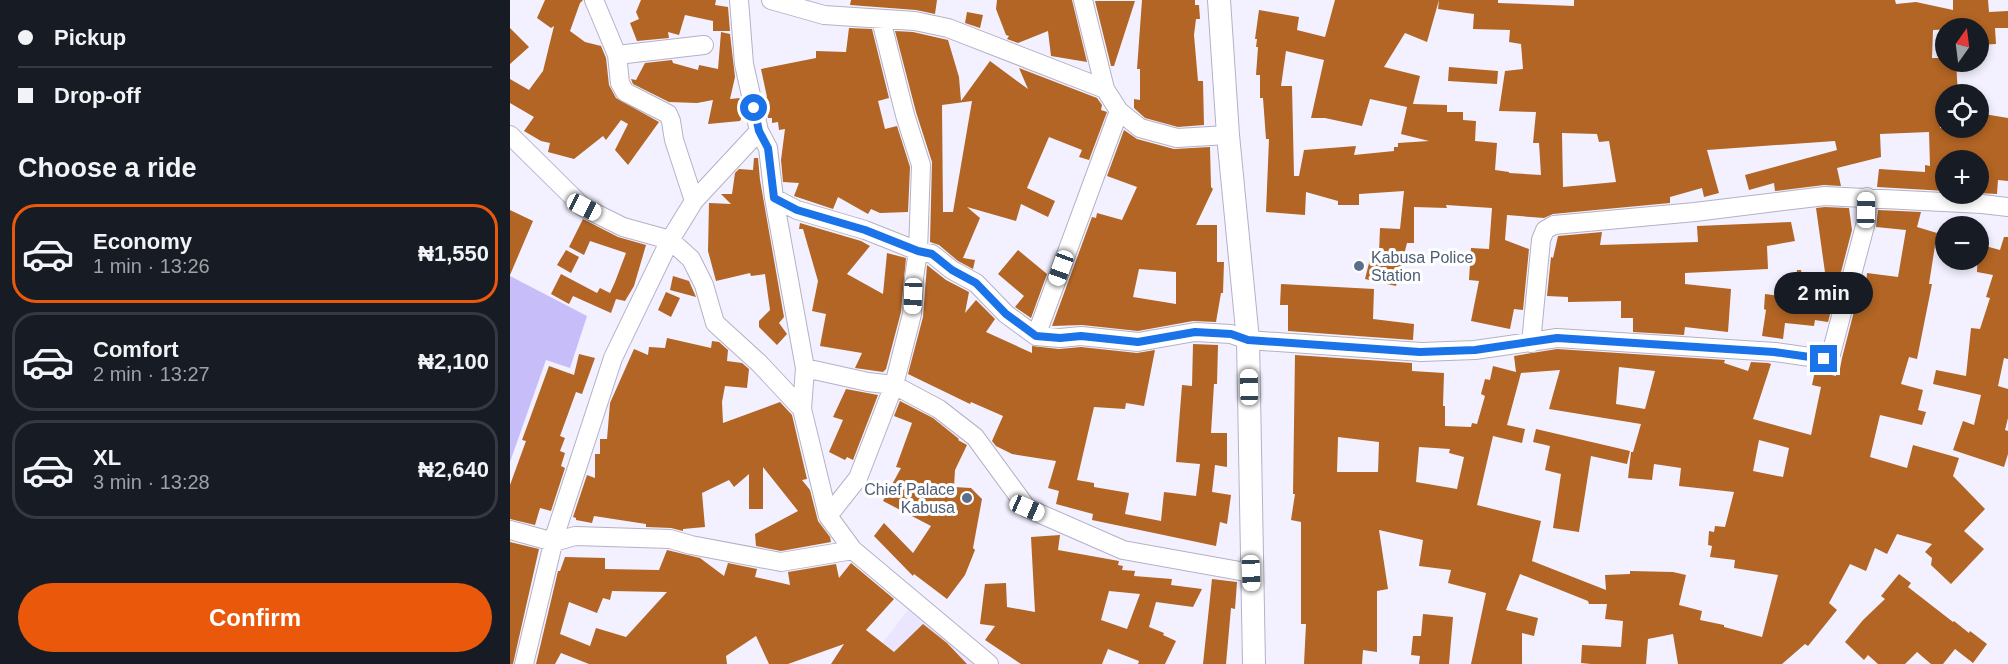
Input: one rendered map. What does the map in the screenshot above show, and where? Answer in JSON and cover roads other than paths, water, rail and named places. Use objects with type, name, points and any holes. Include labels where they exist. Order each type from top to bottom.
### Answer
[{"type":"street","points":[[594,0],[616,55],[620,83],[625,92],[668,114],[694,201]]},
{"type":"street","points":[[739,0],[744,63],[759,131],[768,148],[774,198],[805,368],[802,409],[828,516],[853,550],[989,664]]},
{"type":"street","points":[[771,0],[824,15],[915,21],[948,28],[1105,89]]},
{"type":"street","points":[[1083,0],[1105,89],[1119,111],[1140,128],[1177,138],[1228,135]]},
{"type":"street","points":[[1219,0],[1228,135],[1248,340],[1254,664]]},
{"type":"street","points":[[828,516],[858,478],[894,385],[912,314],[914,271],[918,251],[921,165],[905,115],[881,20]]},
{"type":"street","points":[[616,55],[704,45]]},
{"type":"street","points":[[1036,336],[1119,111]]},
{"type":"street","points":[[524,664],[554,542],[613,358],[670,240],[694,201],[759,131]]},
{"type":"street","points":[[510,135],[584,207],[623,227],[670,240],[691,260],[704,285],[715,323],[759,363],[802,409]]},
{"type":"street","points":[[1531,343],[1541,240],[1545,230],[1554,225],[1695,212],[1825,196],[2008,207]]},
{"type":"street","points":[[774,198],[797,210],[865,230],[918,251],[932,254],[952,270],[976,283],[1006,314],[1036,336],[1060,338],[1081,336],[1138,342],[1195,332],[1231,334],[1248,340],[1420,352],[1475,350],[1557,338],[1774,352],[1824,359],[1831,354],[1866,222],[1867,197]]},
{"type":"street","points":[[805,368],[868,382],[894,385],[939,409],[975,437],[1027,508],[1123,550],[1251,573]]},
{"type":"street","points":[[510,530],[554,542],[574,536],[670,539],[781,562],[853,550]]},
{"type":"place","name":"Kabusa Police Station","points":[[1359,266]]},
{"type":"place","name":"Chief Palace Kabusa","points":[[967,498]]}]
